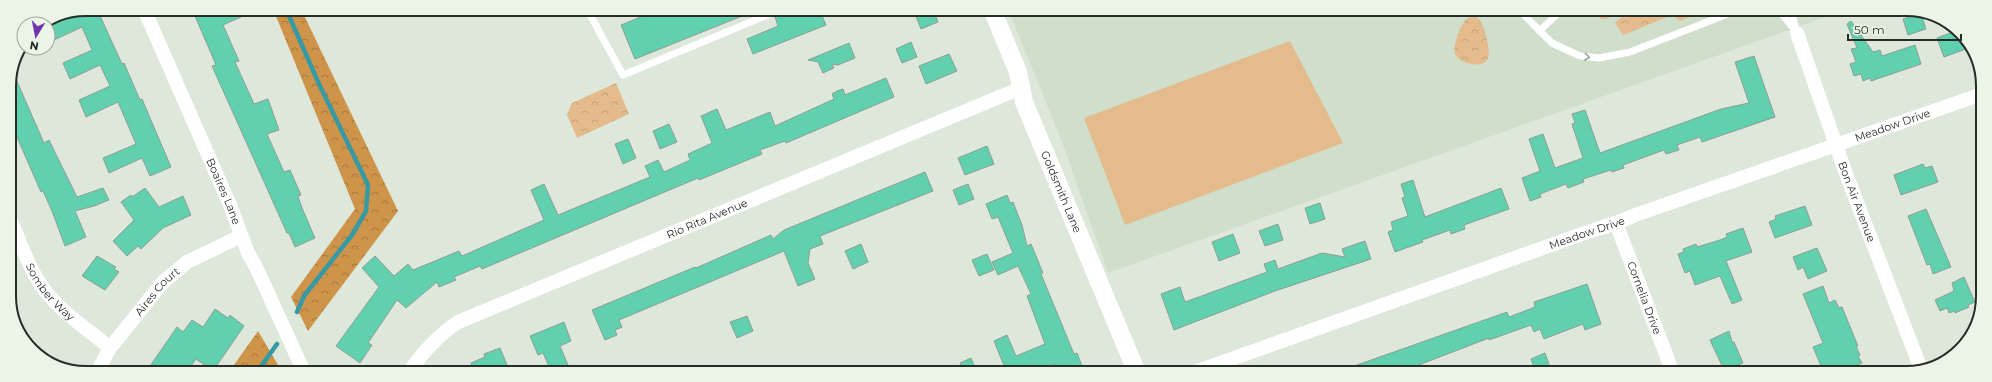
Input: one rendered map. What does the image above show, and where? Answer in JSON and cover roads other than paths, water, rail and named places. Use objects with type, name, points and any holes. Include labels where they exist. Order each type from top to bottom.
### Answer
[{"type":"street","name":"Boaires Lane","points":[[147,16],[230,205],[241,236],[301,366]]},
{"type":"street","name":"Goldsmith Lane","points":[[995,16],[1018,72],[1024,102],[1134,366]]},
{"type":"street","name":"Bon Air Avenue","points":[[1796,33],[1836,146],[1919,365]]},
{"type":"street","name":"Rio Rita Avenue","points":[[414,366],[431,344],[458,322],[1021,88]]},
{"type":"street","name":"Meadow Drive","points":[[1212,366],[1585,232],[1616,223],[1976,96]]},
{"type":"street","name":"Cornelia Drive","points":[[1616,223],[1670,366]]},
{"type":"street","name":"Somber Way","points":[[16,232],[38,280],[47,294],[63,310],[110,348]]},
{"type":"street","name":"Aires Court","points":[[100,366],[110,348],[163,282],[187,262],[241,236]]},
{"type":"lane","points":[[591,16],[623,74],[765,16]]},
{"type":"lane","points":[[1525,16],[1552,42],[1580,56],[1599,58],[1616,56],[1637,50],[1723,16]]},
{"type":"lane","points":[[1539,31],[1555,16]]},
{"type":"lane","points":[[1783,16],[1796,33]]},
{"type":"lane","points":[[1792,16],[1796,33]]},
{"type":"waterway","points":[[289,16],[319,84],[368,185],[366,211],[352,235],[304,296],[297,312]]},
{"type":"waterway","points":[[261,366],[277,344]]}]
